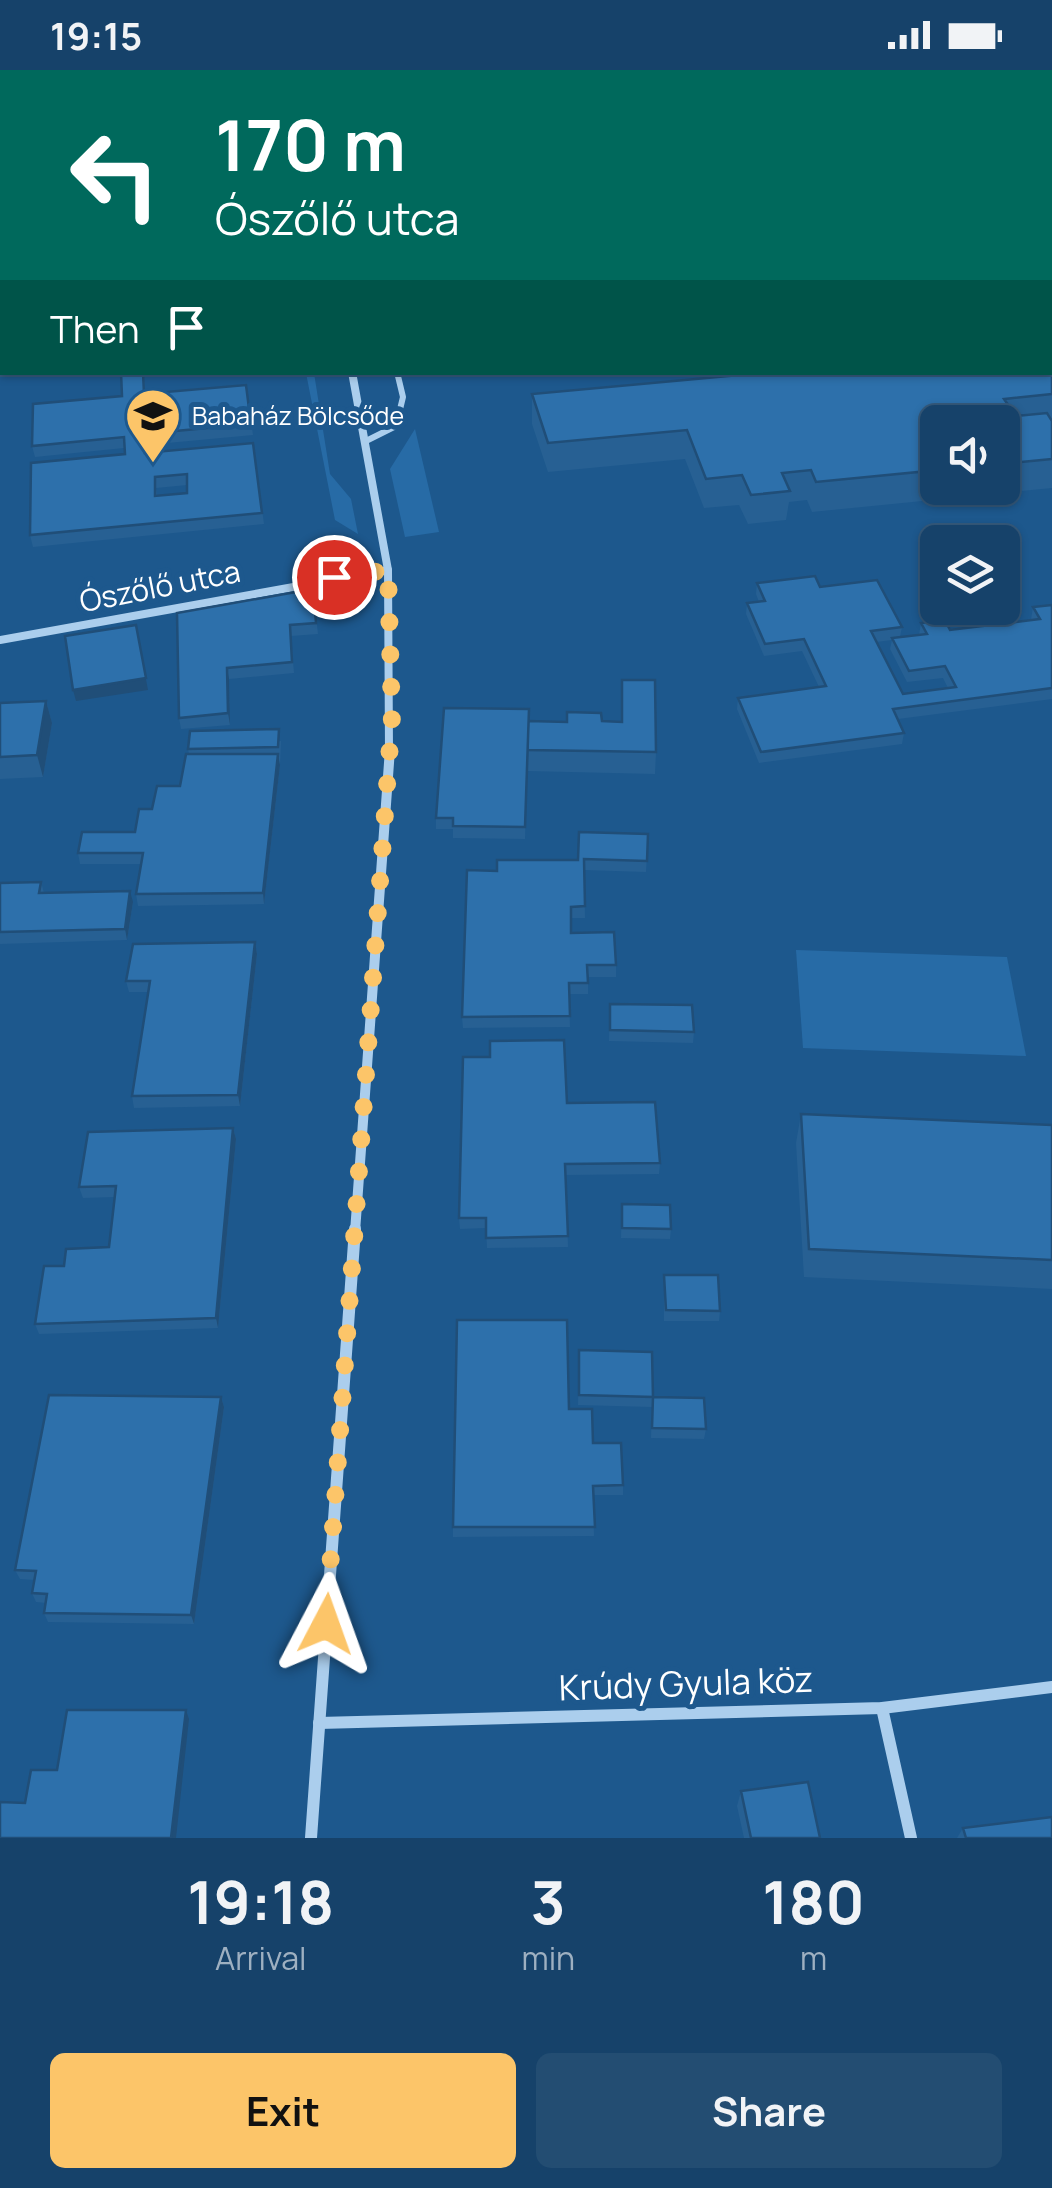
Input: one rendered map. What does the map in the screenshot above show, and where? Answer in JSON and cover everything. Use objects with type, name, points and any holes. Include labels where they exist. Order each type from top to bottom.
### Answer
[{"type":"street","points":[[311,1838],[392,717],[388,570],[353,375]]},
{"type":"street","name":"Ószőlő utca","points":[[0,640],[388,570]]},
{"type":"street","name":"Krúdy Gyula köz","points":[[319,1723],[882,1708],[1052,1686]]},
{"type":"street","points":[[882,1708],[911,1838]]},
{"type":"lane","points":[[366,441],[396,426],[403,398],[398,375]]},
{"type":"shaded area","points":[[306,375],[314,375],[330,474],[351,499],[358,534],[335,520]]},
{"type":"shaded area","points":[[415,429],[439,532],[405,537],[390,469]]},
{"type":"shaded area","points":[[796,950],[1007,957],[1026,1056],[803,1048]]},
{"type":"building","points":[[121,375],[143,375],[144,394],[246,385],[251,424],[144,434],[145,453],[253,443],[262,513],[30,535],[31,463],[125,454],[124,437],[32,446],[33,404],[122,396]],"holes":[[[187,474],[187,493],[155,496],[155,477]]]},
{"type":"building","points":[[738,375],[1052,375],[1052,394],[1004,399],[1008,405],[920,405],[920,472],[816,482],[811,470],[782,473],[790,491],[751,495],[742,475],[706,479],[687,430],[548,443],[532,394]]},
{"type":"building","points":[[1047,413],[1052,421],[1052,459],[1020,462],[1020,416]]},
{"type":"building","points":[[815,576],[820,587],[877,580],[902,627],[871,631],[903,694],[956,687],[945,666],[909,671],[892,638],[927,634],[922,625],[948,625],[950,630],[1020,625],[1020,621],[1040,619],[1033,607],[1052,605],[1052,688],[893,709],[904,733],[761,752],[738,698],[826,686],[804,639],[765,644],[747,603],[765,601],[757,583]]},
{"type":"building","points":[[313,589],[316,623],[290,625],[292,662],[227,668],[228,713],[179,718],[177,613]]},
{"type":"building","points":[[136,625],[146,678],[73,690],[65,636]]},
{"type":"building","points":[[622,680],[655,680],[656,752],[527,750],[528,721],[567,722],[567,712],[601,713],[602,721],[622,722]]},
{"type":"building","points":[[46,701],[37,755],[0,757],[0,703]]},
{"type":"building","points":[[444,708],[529,709],[525,827],[453,826],[453,818],[436,818]]},
{"type":"building","points":[[279,729],[278,747],[188,749],[190,731]]},
{"type":"building","points":[[186,754],[278,754],[263,893],[136,894],[143,853],[78,853],[82,832],[135,832],[139,809],[152,809],[157,786],[180,786]]},
{"type":"building","points":[[579,832],[648,834],[647,861],[584,859],[585,906],[571,907],[571,933],[614,932],[616,965],[587,965],[588,983],[569,983],[570,1016],[462,1017],[467,870],[497,871],[497,860],[578,860]]},
{"type":"building","points":[[41,882],[39,893],[130,891],[125,929],[0,932],[0,883]]},
{"type":"building","points":[[255,942],[238,1095],[132,1096],[150,981],[126,981],[133,944]]},
{"type":"building","points":[[610,1004],[692,1005],[694,1032],[610,1030]]},
{"type":"building","points":[[564,1040],[567,1103],[655,1102],[660,1163],[565,1164],[568,1236],[486,1238],[486,1218],[459,1218],[463,1057],[490,1057],[490,1041]]},
{"type":"building","points":[[801,1114],[1052,1125],[1052,1260],[809,1249]]},
{"type":"building","points":[[233,1128],[216,1318],[35,1324],[44,1266],[64,1266],[66,1249],[109,1247],[116,1186],[79,1187],[88,1132]]},
{"type":"building","points":[[622,1204],[670,1205],[671,1229],[622,1228]]},
{"type":"building","points":[[664,1275],[718,1275],[720,1311],[666,1310]]},
{"type":"building","points":[[457,1320],[567,1320],[569,1409],[592,1409],[593,1443],[621,1443],[623,1485],[593,1486],[595,1527],[453,1527]]},
{"type":"building","points":[[579,1350],[652,1352],[653,1397],[579,1395]]},
{"type":"building","points":[[49,1395],[221,1397],[191,1615],[44,1613],[47,1594],[32,1593],[36,1571],[15,1570]]},
{"type":"building","points":[[653,1397],[704,1398],[706,1429],[652,1428]]},
{"type":"building","points":[[67,1710],[186,1710],[171,1838],[0,1838],[0,1802],[25,1803],[31,1770],[57,1770]]},
{"type":"building","points":[[808,1782],[820,1838],[751,1838],[741,1791]]},
{"type":"building","points":[[1052,1817],[1052,1838],[966,1838],[963,1828]]},
{"type":"place","name":"Babaház Bölcsőde","points":[[153,465]]},
{"type":"route","points":[[326,1624],[392,717],[388,570],[334,577]]}]
